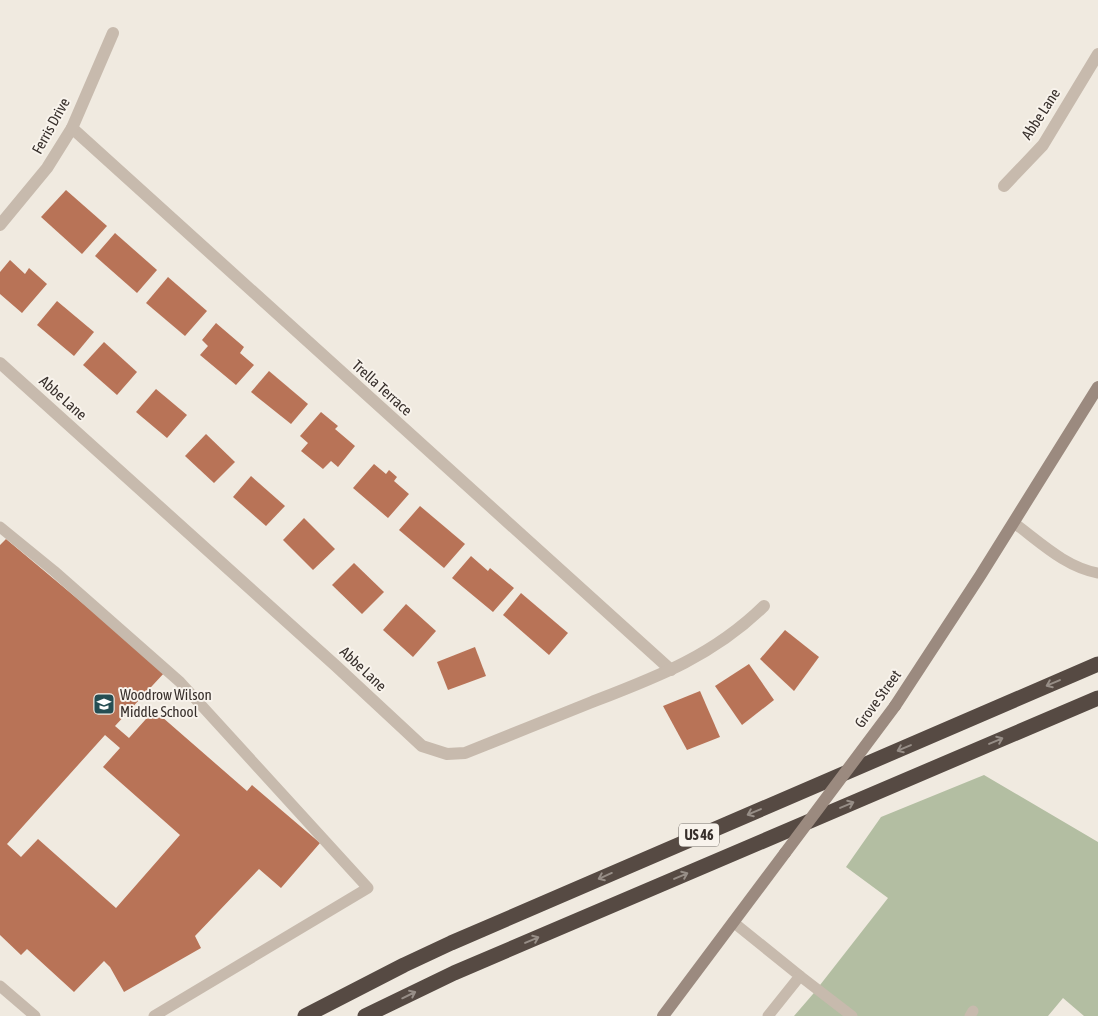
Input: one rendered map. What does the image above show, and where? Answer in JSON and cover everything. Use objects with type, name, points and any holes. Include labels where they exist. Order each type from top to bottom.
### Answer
[{"type":"highway","name":"US 46","points":[[305,1016],[451,943],[1098,664]]},
{"type":"highway","name":"US 46","points":[[365,1016],[454,973],[1098,698]]},
{"type":"street","name":"Ferris Drive","points":[[0,225],[47,168],[72,128],[113,33]]},
{"type":"street","name":"Abbe Lane","points":[[1004,186],[1043,145],[1098,54]]},
{"type":"street","name":"Trella Terrace","points":[[72,128],[670,670]]},
{"type":"street","name":"Abbe Lane","points":[[0,363],[422,746],[447,754],[465,753],[670,670],[716,646],[744,625],[764,606]]},
{"type":"street","name":"Grove Street","points":[[663,1016],[895,706],[938,643],[1098,387]]},
{"type":"lane","points":[[1014,523],[1063,559],[1081,569],[1098,573]]},
{"type":"lane","points":[[0,527],[54,571],[180,682],[368,888],[154,1016]]},
{"type":"lane","points":[[733,922],[852,1016]]},
{"type":"lane","points":[[768,1016],[800,976]]},
{"type":"lane","points":[[0,986],[35,1016]]},
{"type":"green space","points":[[984,775],[1098,842],[1098,1016],[1084,1016],[1063,998],[1048,1016],[794,1016],[888,898],[846,867],[881,817]]},
{"type":"building","points":[[66,190],[107,226],[82,254],[41,217]]},
{"type":"building","points":[[115,233],[157,270],[137,293],[95,256]]},
{"type":"building","points":[[10,260],[25,274],[29,268],[47,284],[22,313],[0,294],[0,272]]},
{"type":"building","points":[[168,277],[207,311],[185,336],[146,303]]},
{"type":"building","points":[[57,301],[94,332],[74,356],[37,325]]},
{"type":"building","points":[[216,323],[244,347],[240,353],[254,365],[236,385],[200,355],[208,346],[202,340]]},
{"type":"building","points":[[104,342],[137,372],[117,395],[83,365]]},
{"type":"building","points":[[269,371],[308,404],[291,424],[251,392]]},
{"type":"building","points":[[156,389],[187,415],[167,438],[136,412]]},
{"type":"building","points":[[321,412],[338,426],[335,429],[355,446],[338,467],[331,461],[323,469],[301,451],[308,443],[300,436]]},
{"type":"building","points":[[206,434],[235,462],[214,483],[185,456]]},
{"type":"building","points":[[374,464],[386,474],[389,470],[397,477],[394,481],[409,494],[388,518],[353,488]]},
{"type":"building","points":[[251,476],[285,506],[266,526],[233,497]]},
{"type":"building","points":[[420,506],[465,544],[444,568],[399,530]]},
{"type":"building","points":[[304,518],[335,549],[313,570],[283,540]]},
{"type":"building","points":[[6,539],[165,672],[115,726],[129,738],[154,710],[247,791],[252,785],[320,843],[281,888],[259,869],[195,936],[201,948],[124,992],[110,967],[104,961],[74,992],[27,949],[21,955],[0,935],[0,545]],"holes":[[[105,735],[120,748],[103,767],[180,835],[116,908],[38,839],[21,857],[7,844]]]},
{"type":"building","points":[[471,556],[488,571],[490,568],[514,588],[493,612],[452,578]]},
{"type":"building","points":[[354,563],[384,592],[362,614],[332,585]]},
{"type":"building","points":[[521,593],[568,633],[549,655],[503,615]]},
{"type":"building","points":[[406,604],[436,631],[413,657],[383,630]]},
{"type":"building","points":[[785,630],[819,657],[794,691],[760,659]]},
{"type":"building","points":[[475,647],[486,676],[448,690],[437,662]]},
{"type":"building","points":[[749,664],[774,700],[742,725],[715,686]]},
{"type":"building","points":[[700,691],[720,737],[687,750],[663,706]]},
{"type":"place","name":"Woodrow Wilson Middle School","points":[[104,704]]}]
